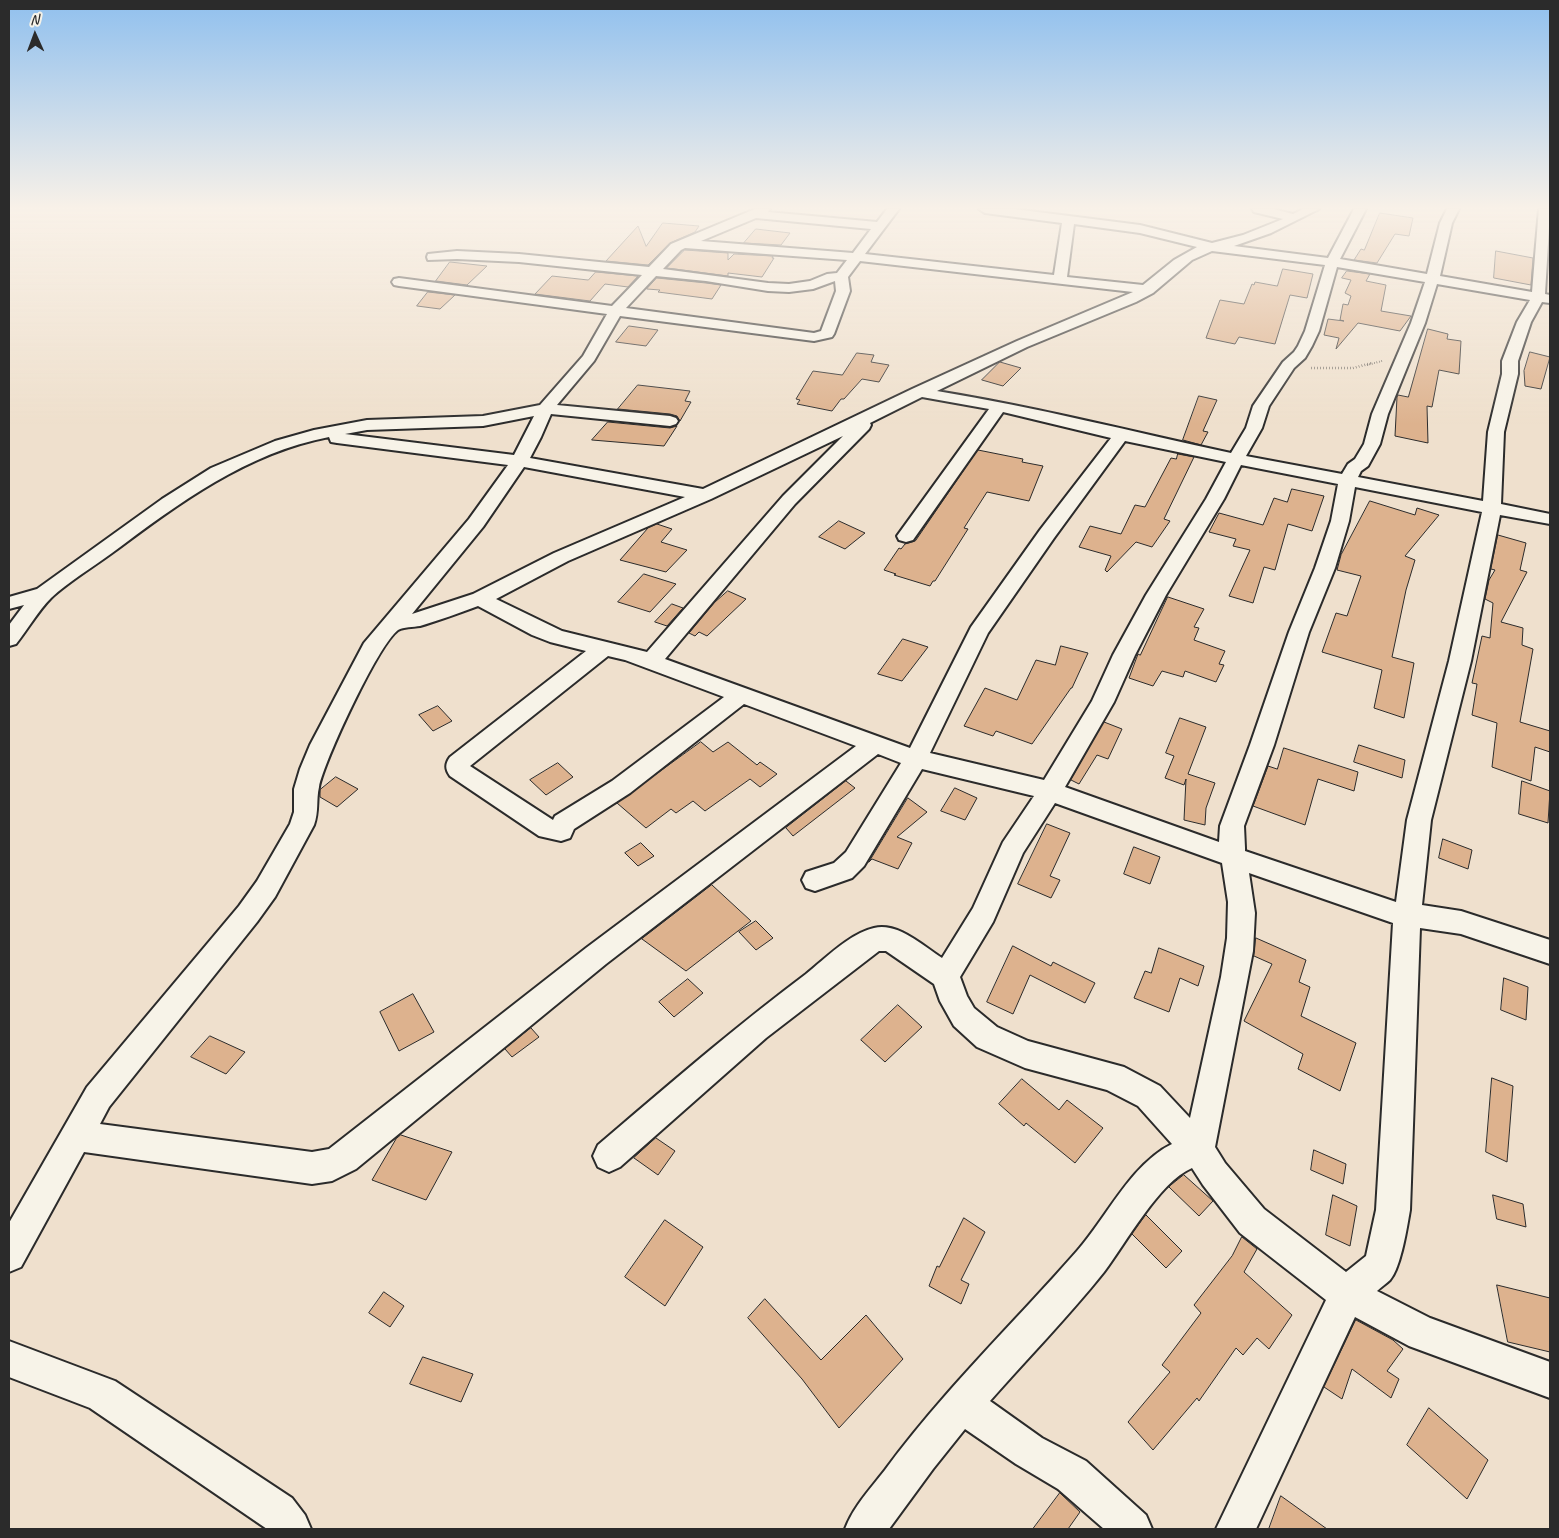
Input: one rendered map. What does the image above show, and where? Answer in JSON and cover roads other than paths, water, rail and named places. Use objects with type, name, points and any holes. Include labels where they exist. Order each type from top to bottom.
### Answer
[{"type":"street","points":[[9,1255],[98,1097],[248,914],[266,888],[305,818],[306,789],[322,745],[375,643],[414,599],[476,523],[519,461],[533,437],[545,409],[590,358],[616,310],[643,281]]},
{"type":"street","points":[[730,281],[789,288],[813,285],[823,281]]},
{"type":"street","points":[[399,282],[814,337],[824,335],[828,331],[843,292],[842,281]]},
{"type":"street","points":[[1074,281],[1148,290]]},
{"type":"street","points":[[390,624],[416,620],[480,599],[561,556],[705,495],[1022,344],[1113,307],[1148,290],[1158,281]]},
{"type":"street","points":[[946,976],[984,914],[1012,849],[1050,791],[1103,702],[1124,655],[1156,595],[1215,500],[1254,428],[1262,406],[1288,365],[1300,355],[1312,331],[1327,281]]},
{"type":"street","points":[[1199,1150],[1232,991],[1241,929],[1240,885],[1230,840],[1232,826],[1262,745],[1299,632],[1325,568],[1340,521],[1347,480],[1354,468],[1362,462],[1372,444],[1380,414],[1418,323],[1432,281]]},
{"type":"street","points":[[1448,281],[1544,298]]},
{"type":"street","points":[[1236,1529],[1347,1294],[1378,1267],[1386,1243],[1393,1210],[1407,916],[1419,820],[1460,661],[1492,509],[1496,432],[1510,374],[1510,361],[1524,322],[1544,298],[1544,281]]},
{"type":"street","points":[[918,392],[999,406],[1121,435],[1236,459],[1550,519]]},
{"type":"street","points":[[906,536],[999,406]]},
{"type":"street","points":[[9,640],[44,594],[168,503],[217,472],[252,456],[314,435],[367,425],[482,421],[545,409],[670,421]]},
{"type":"street","points":[[651,662],[789,500],[876,413]]},
{"type":"street","points":[[314,435],[519,461],[705,495]]},
{"type":"street","points":[[816,880],[843,870],[856,859],[916,760],[978,632],[1047,534],[1121,435]]},
{"type":"street","points":[[9,603],[44,594]]},
{"type":"street","points":[[414,599],[423,608],[441,612]]},
{"type":"street","points":[[480,599],[539,630],[558,637],[651,662],[728,692],[743,694],[916,760],[969,770],[1050,791],[1233,858],[1407,916],[1420,915],[1450,919],[1547,945]]},
{"type":"street","points":[[604,648],[458,763],[458,770],[548,829],[561,831],[564,823],[621,787],[743,694]]},
{"type":"street","points":[[77,1136],[312,1168],[332,1165],[345,1158],[596,956],[874,745]]},
{"type":"street","points":[[609,1156],[756,1029],[864,945],[876,939],[892,940],[946,976],[950,992],[964,1017],[987,1037],[1025,1054],[1113,1077],[1149,1096],[1199,1150],[1214,1174],[1252,1221],[1347,1294],[1422,1333],[1550,1380]]},
{"type":"street","points":[[865,1529],[919,1455],[962,1404],[1091,1261],[1146,1187],[1167,1164],[1199,1150]]},
{"type":"street","points":[[9,1359],[102,1394],[278,1512],[291,1529]]},
{"type":"street","points":[[962,1404],[1029,1451],[1072,1475],[1132,1529]]}]
